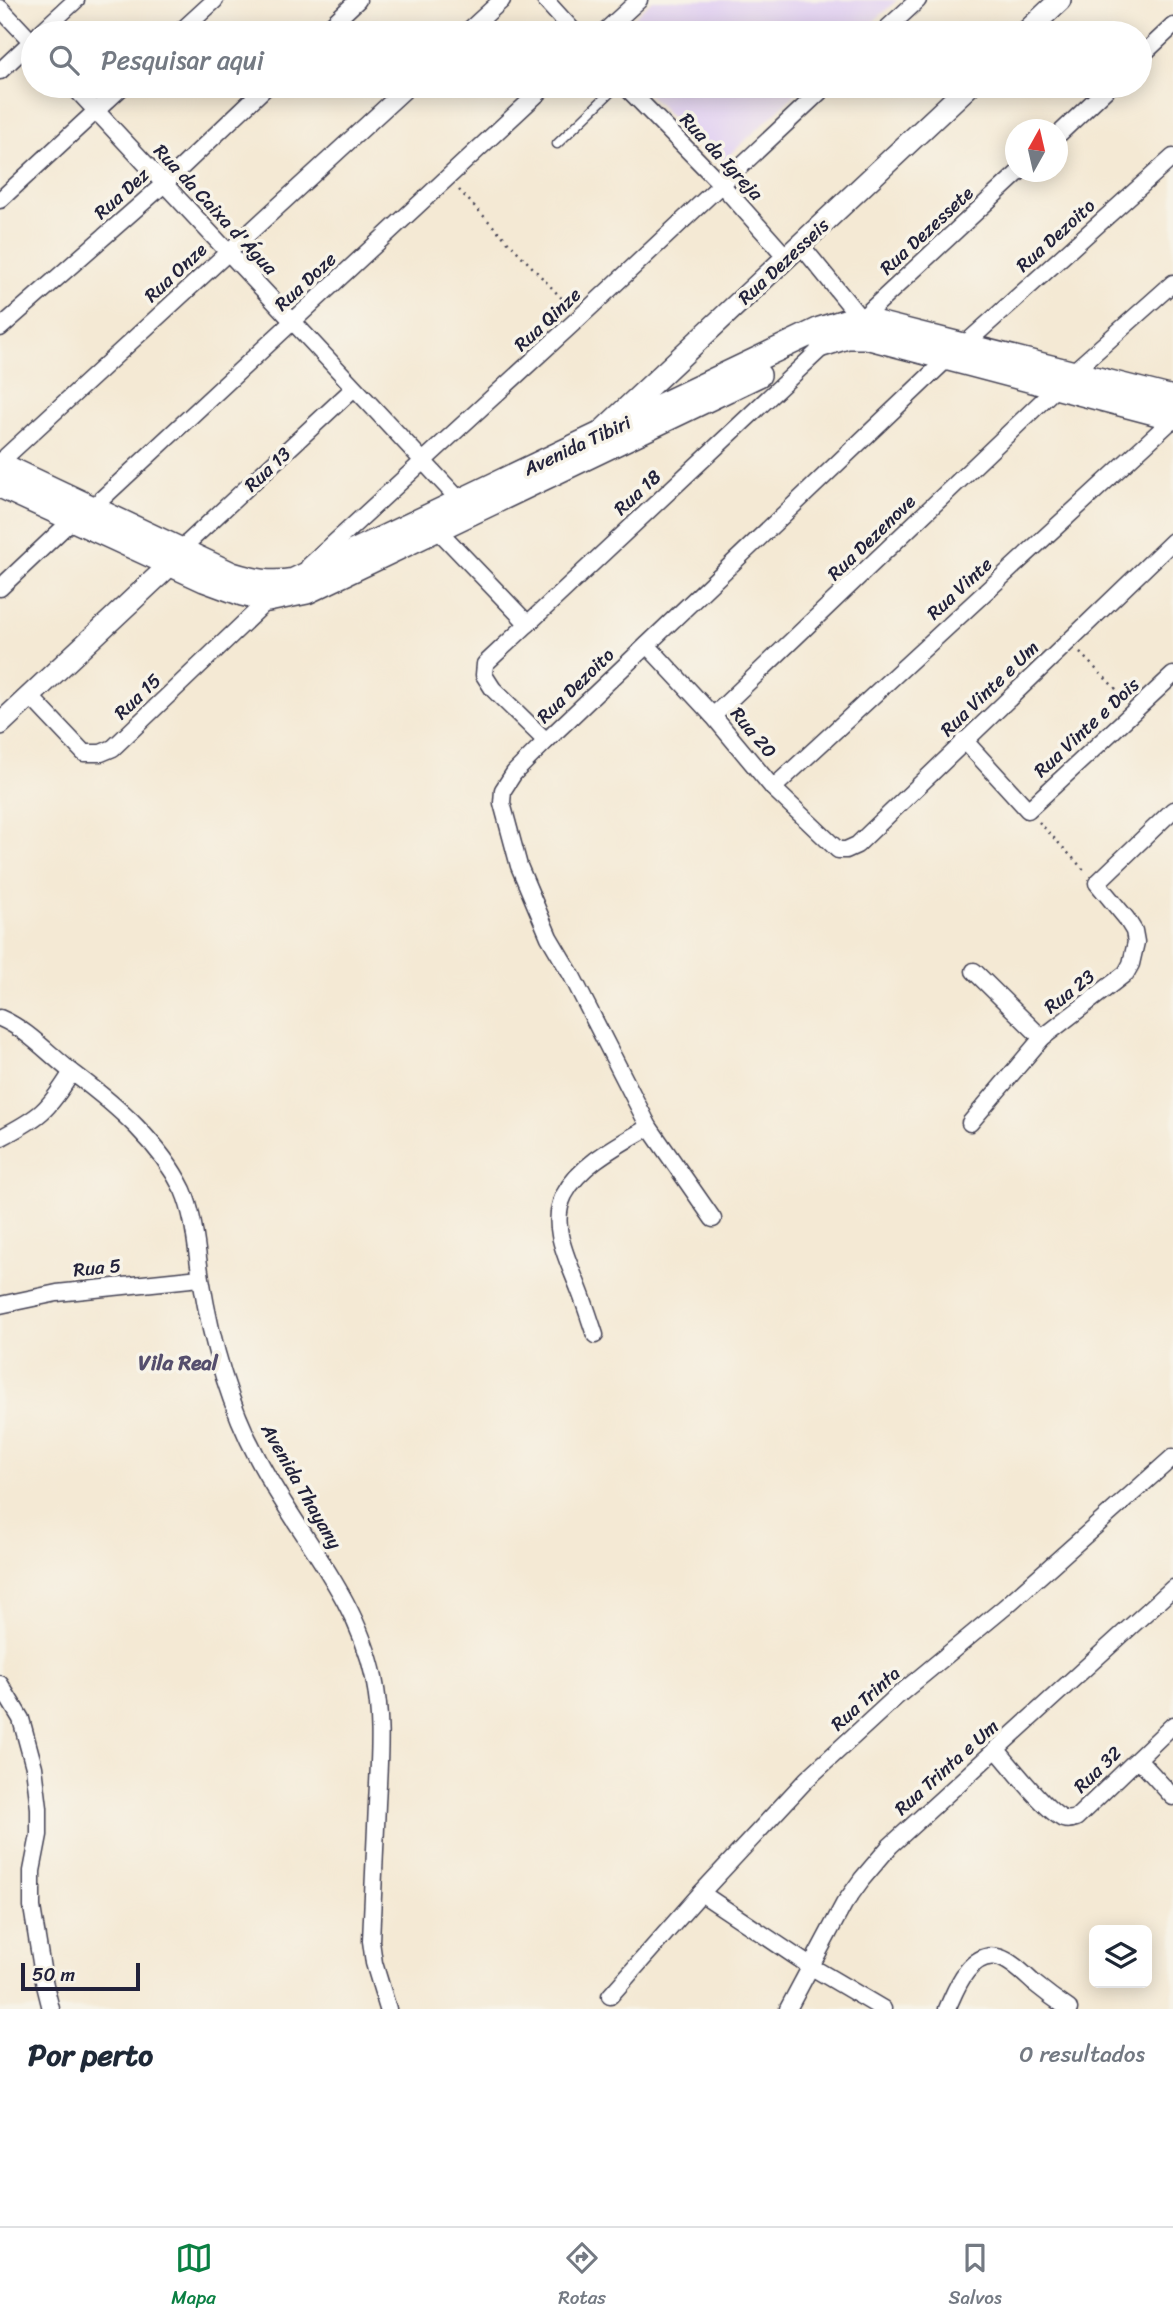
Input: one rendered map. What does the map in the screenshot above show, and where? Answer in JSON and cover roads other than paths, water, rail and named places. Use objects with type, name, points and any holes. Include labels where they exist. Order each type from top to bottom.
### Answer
[{"type":"main road","name":"Avenida Tibiri","points":[[176,557],[257,582],[294,580],[466,507],[823,336],[845,321],[861,320],[956,352],[1139,399],[1173,418]]},
{"type":"main road","name":"Avenida Tibiri","points":[[0,463],[83,513],[176,557],[242,594],[268,600],[307,592],[438,530],[466,507],[597,435],[823,336],[865,337],[956,352]]},
{"type":"main road","name":"Avenida Tibiri","points":[[1139,399],[1173,398]]},
{"type":"main road","name":"Avenida Tibiri","points":[[0,486],[83,513]]},
{"type":"street","points":[[54,21],[76,0]]},
{"type":"street","points":[[192,21],[215,0]]},
{"type":"street","points":[[336,21],[358,0]]},
{"type":"street","points":[[479,21],[502,0]]},
{"type":"street","points":[[545,0],[564,21]]},
{"type":"street","points":[[616,21],[639,0]]},
{"type":"street","points":[[895,21],[918,0]]},
{"type":"street","points":[[1037,21],[1060,0]]},
{"type":"street","points":[[0,8],[21,27]]},
{"type":"street","points":[[1152,46],[1173,26]]},
{"type":"street","points":[[0,71],[21,52]]},
{"type":"street","name":"Rua da Caixa d'Água","points":[[84,98],[466,507]]},
{"type":"street","points":[[0,200],[110,98]]},
{"type":"street","name":"Rua Dez","points":[[0,328],[164,184],[254,98]]},
{"type":"street","name":"Rua Onze","points":[[0,463],[396,98]]},
{"type":"street","name":"Rua Doze","points":[[0,588],[533,98]]},
{"type":"street","name":"Rua da Igreja","points":[[637,98],[861,320]]},
{"type":"street","name":"Rua Qinze","points":[[294,580],[813,98]]},
{"type":"street","name":"Rua Dezesseis","points":[[597,435],[956,98]]},
{"type":"street","points":[[1068,126],[1097,98]]},
{"type":"street","name":"Rua Dezoito","points":[[713,1219],[649,1127],[572,976],[549,937],[520,866],[507,825],[502,803],[503,790],[514,773],[546,741],[956,352],[1173,157]]},
{"type":"street","name":"Rua Dezessete","points":[[861,320],[1008,182]]},
{"type":"street","name":"Rua Dezenove","points":[[713,716],[1065,380],[1173,283]]},
{"type":"street","name":"Rua 18","points":[[546,741],[493,690],[484,676],[485,664],[823,336]]},
{"type":"street","name":"Rua 13","points":[[0,724],[354,388]]},
{"type":"street","name":"Rua Vinte","points":[[773,788],[1173,418]]},
{"type":"street","points":[[438,530],[528,624]]},
{"type":"street","name":"Rua Vinte e Um","points":[[831,843],[841,851],[857,845],[1173,541]]},
{"type":"street","name":"Rua 15","points":[[30,696],[84,753],[101,753],[113,748],[268,600]]},
{"type":"street","name":"Rua 20","points":[[647,645],[713,716],[773,788],[831,843]]},
{"type":"street","name":"Rua Vinte e Dois","points":[[964,740],[1028,810],[1173,675]]},
{"type":"street","name":"Rua 23","points":[[970,1123],[1042,1038],[1126,973],[1135,954],[1134,932],[1097,883],[1170,819]]},
{"type":"street","points":[[974,971],[1042,1038]]},
{"type":"street","name":"Avenida Thayany","points":[[0,1018],[21,1028],[124,1115],[150,1142],[183,1191],[193,1225],[213,1337],[229,1394],[257,1458],[340,1591],[364,1643],[381,1721],[371,1941],[374,1963],[388,2009]]},
{"type":"street","points":[[0,1138],[30,1122],[54,1102],[72,1072]]},
{"type":"street","points":[[595,1335],[563,1249],[559,1231],[561,1203],[565,1193],[580,1174],[649,1127]]},
{"type":"street","name":"Rua 5","points":[[0,1305],[57,1293],[201,1278]]},
{"type":"street","name":"Rua Trinta","points":[[610,1996],[701,1893],[817,1770],[895,1698],[1005,1607],[1173,1457]]},
{"type":"street","name":"Rua Trinta e Um","points":[[788,2009],[844,1903],[890,1846],[1173,1588]]},
{"type":"street","points":[[0,1684],[26,1732],[37,1794],[39,1835],[32,1871],[32,1907],[51,2009]]},
{"type":"street","name":"Rua 32","points":[[997,1750],[1058,1817],[1068,1820],[1076,1818],[1173,1725]]},
{"type":"street","points":[[1138,1759],[1173,1797]]},
{"type":"street","points":[[701,1893],[810,1966],[883,2009]]},
{"type":"street","points":[[947,2009],[967,1970],[987,1956],[1010,1961],[1037,1986],[1069,2009]]},
{"type":"lane","points":[[557,144],[605,98]]},
{"type":"district","name":"Vila Real","points":[[178,1363]]}]
